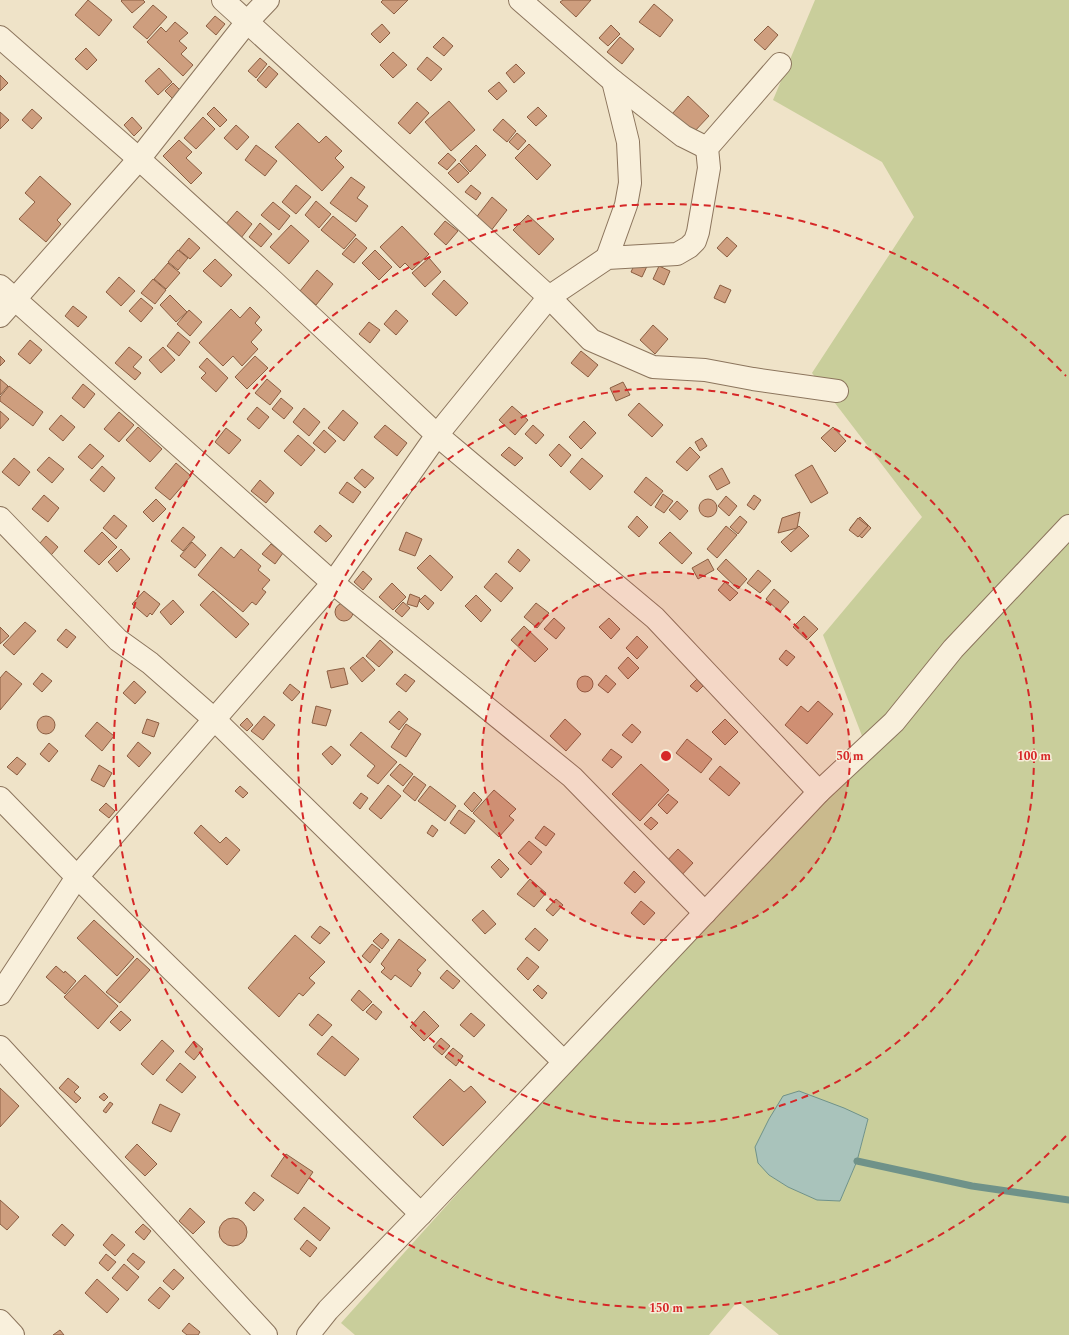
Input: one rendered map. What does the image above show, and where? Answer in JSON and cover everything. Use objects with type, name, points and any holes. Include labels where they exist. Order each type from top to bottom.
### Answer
[{"type":"street","points":[[223,0],[549,297],[591,340],[653,367],[705,370],[753,379],[837,391]]},
{"type":"street","points":[[0,316],[7,293],[139,159],[247,22],[268,0]]},
{"type":"street","points":[[520,0],[613,81],[684,136],[707,148]]},
{"type":"street","points":[[0,37],[139,159],[273,281],[437,435],[655,618],[819,792]]},
{"type":"street","points":[[0,994],[78,878],[333,583],[437,435],[549,297],[607,258],[677,254],[689,247],[695,241],[701,220],[709,168],[707,148],[780,64]]},
{"type":"street","points":[[607,258],[626,204],[630,183],[628,142],[613,81]]},
{"type":"street","points":[[7,293],[333,583],[572,777],[705,913]]},
{"type":"street","points":[[0,518],[118,640],[150,663],[215,720],[564,1062]]},
{"type":"street","points":[[308,1335],[328,1310],[421,1214],[819,792],[894,722],[953,649],[1069,526]]},
{"type":"street","points":[[0,798],[78,878],[421,1214]]},
{"type":"street","points":[[0,1047],[266,1335]]},
{"type":"street","points":[[0,1321],[14,1335]]},
{"type":"green space","points":[[815,0],[1069,0],[1069,1335],[779,1335],[738,1301],[709,1335],[355,1335],[341,1323],[864,741],[823,635],[922,517],[812,373],[914,217],[882,162],[773,100]],"holes":[[[868,1120],[857,1161],[840,1201],[817,1200],[788,1187],[769,1175]]]},
{"type":"water","points":[[799,1091],[868,1119],[857,1161],[840,1201],[817,1200],[788,1187],[769,1175],[758,1163],[755,1147],[769,1119],[783,1096]]},
{"type":"building","points":[[88,0],[112,20],[99,36],[75,15]]},
{"type":"building","points":[[143,0],[145,2],[132,13],[121,1]]},
{"type":"building","points":[[383,0],[408,0],[394,14],[381,2]]},
{"type":"building","points":[[563,0],[591,0],[576,17],[560,2]]},
{"type":"building","points":[[654,4],[673,20],[660,37],[639,22]]},
{"type":"building","points":[[153,5],[167,17],[147,39],[133,27]]},
{"type":"building","points":[[215,16],[225,24],[216,35],[206,26]]},
{"type":"building","points":[[175,22],[188,33],[179,41],[187,48],[181,54],[193,65],[183,76],[147,42],[161,27],[166,32]]},
{"type":"building","points":[[382,24],[390,33],[380,43],[371,34]]},
{"type":"building","points":[[611,25],[620,34],[608,46],[599,38]]},
{"type":"building","points":[[768,26],[778,35],[765,50],[754,40]]},
{"type":"building","points":[[443,37],[453,46],[444,56],[433,47]]},
{"type":"building","points":[[620,37],[634,49],[622,64],[607,52]]},
{"type":"building","points":[[86,48],[97,60],[87,70],[75,59]]},
{"type":"building","points":[[393,52],[407,65],[393,78],[380,65]]},
{"type":"building","points":[[427,57],[442,69],[431,81],[417,69]]},
{"type":"building","points":[[260,58],[267,64],[256,78],[248,71]]},
{"type":"building","points":[[516,64],[525,73],[514,83],[506,73]]},
{"type":"building","points":[[269,66],[278,74],[266,88],[257,80]]},
{"type":"building","points":[[159,68],[172,82],[158,95],[145,81]]},
{"type":"building","points":[[0,75],[8,83],[0,91]]},
{"type":"building","points":[[499,82],[507,91],[497,100],[488,91]]},
{"type":"building","points":[[173,83],[183,93],[175,101],[165,91]]},
{"type":"building","points":[[688,96],[709,116],[693,133],[672,114]]},
{"type":"building","points":[[449,101],[475,130],[451,151],[425,122]]},
{"type":"building","points":[[417,102],[429,113],[410,134],[398,123]]},
{"type":"building","points":[[214,107],[227,120],[220,127],[207,114]]},
{"type":"building","points":[[538,107],[547,116],[536,126],[527,117]]},
{"type":"building","points":[[32,109],[42,118],[32,129],[22,120]]},
{"type":"building","points":[[0,112],[9,120],[0,129]]},
{"type":"building","points":[[132,117],[142,128],[134,136],[124,125]]},
{"type":"building","points":[[203,117],[215,129],[196,149],[184,138]]},
{"type":"building","points":[[503,119],[516,131],[507,142],[493,130]]},
{"type":"building","points":[[298,123],[319,143],[326,136],[342,151],[335,158],[344,167],[322,191],[275,147]]},
{"type":"building","points":[[236,125],[249,137],[237,150],[224,138]]},
{"type":"building","points":[[517,133],[526,141],[518,150],[509,142]]},
{"type":"building","points":[[179,140],[192,152],[186,158],[202,173],[191,184],[163,156]]},
{"type":"building","points":[[529,144],[551,165],[537,180],[515,158]]},
{"type":"building","points":[[256,145],[277,161],[265,176],[245,160]]},
{"type":"building","points":[[476,145],[486,155],[470,172],[460,161]]},
{"type":"building","points":[[448,153],[456,160],[447,170],[438,163]]},
{"type":"building","points":[[459,163],[469,173],[458,183],[448,173]]},
{"type":"building","points":[[40,176],[71,204],[57,220],[61,224],[46,242],[19,219],[35,202],[25,193]]},
{"type":"building","points":[[351,177],[365,187],[357,198],[368,206],[356,222],[330,203]]},
{"type":"building","points":[[296,185],[311,197],[296,214],[282,202]]},
{"type":"building","points":[[471,185],[481,193],[476,200],[465,192]]},
{"type":"building","points":[[492,197],[507,210],[490,232],[475,219]]},
{"type":"building","points":[[316,201],[331,214],[319,228],[305,215]]},
{"type":"building","points":[[273,202],[290,216],[279,230],[261,215]]},
{"type":"building","points":[[237,211],[252,224],[241,238],[225,225]]},
{"type":"building","points":[[528,215],[554,239],[539,255],[513,230]]},
{"type":"building","points":[[333,216],[356,235],[344,249],[321,230]]},
{"type":"building","points":[[445,221],[458,231],[446,245],[434,234]]},
{"type":"building","points":[[260,223],[272,234],[261,247],[249,237]]},
{"type":"building","points":[[291,225],[309,241],[289,264],[270,247]]},
{"type":"building","points":[[402,226],[429,254],[412,270],[405,263],[400,268],[380,247]]},
{"type":"building","points":[[727,237],[737,246],[727,257],[717,248]]},
{"type":"building","points":[[189,238],[200,248],[190,259],[179,250]]},
{"type":"building","points":[[356,238],[367,248],[354,263],[342,254]]},
{"type":"building","points":[[178,250],[188,258],[178,270],[168,262]]},
{"type":"building","points":[[375,250],[392,267],[379,280],[362,263]]},
{"type":"building","points":[[429,258],[441,272],[425,287],[412,273]]},
{"type":"building","points":[[215,259],[232,275],[221,287],[203,271]]},
{"type":"building","points":[[637,259],[648,264],[642,277],[631,272]]},
{"type":"building","points":[[168,263],[180,273],[166,289],[154,279]]},
{"type":"building","points":[[659,266],[670,271],[664,285],[653,279]]},
{"type":"building","points":[[317,270],[333,284],[316,305],[300,291]]},
{"type":"building","points":[[119,277],[135,291],[121,306],[106,292]]},
{"type":"building","points":[[153,279],[166,290],[155,304],[141,293]]},
{"type":"building","points":[[444,280],[468,303],[456,316],[432,294]]},
{"type":"building","points":[[720,285],[731,290],[725,303],[714,298]]},
{"type":"building","points":[[170,295],[187,312],[176,322],[160,305]]},
{"type":"building","points":[[141,298],[153,308],[141,322],[129,311]]},
{"type":"building","points":[[73,306],[87,317],[78,327],[65,316]]},
{"type":"building","points":[[250,307],[260,317],[255,323],[262,330],[251,342],[258,349],[242,366],[233,356],[223,366],[199,343],[231,309],[240,318]]},
{"type":"building","points":[[189,310],[202,322],[190,336],[177,324]]},
{"type":"building","points":[[396,310],[408,321],[396,335],[384,324]]},
{"type":"building","points":[[369,322],[380,330],[370,343],[359,334]]},
{"type":"building","points":[[653,325],[668,339],[655,354],[640,340]]},
{"type":"building","points":[[178,332],[190,342],[179,356],[167,346]]},
{"type":"building","points":[[30,340],[42,350],[30,364],[18,354]]},
{"type":"building","points":[[129,347],[142,357],[133,367],[141,373],[135,380],[115,363]]},
{"type":"building","points":[[163,347],[175,360],[161,373],[149,360]]},
{"type":"building","points":[[581,351],[598,365],[588,377],[571,363]]},
{"type":"building","points":[[0,356],[5,361],[0,366]]},
{"type":"building","points":[[255,356],[268,368],[247,389],[235,377]]},
{"type":"building","points":[[207,358],[228,378],[216,392],[201,378],[206,373],[199,367]]},
{"type":"building","points":[[0,379],[8,386],[0,395]]},
{"type":"building","points":[[267,379],[281,391],[270,405],[255,393]]},
{"type":"building","points":[[623,382],[630,395],[616,401],[610,388]]},
{"type":"building","points":[[83,384],[95,394],[84,408],[72,398]]},
{"type":"building","points":[[9,386],[43,412],[33,426],[0,401],[0,397]]},
{"type":"building","points":[[281,398],[293,408],[284,419],[272,409]]},
{"type":"building","points":[[639,403],[663,425],[652,437],[628,415]]},
{"type":"building","points":[[512,406],[528,420],[515,435],[499,420]]},
{"type":"building","points":[[257,407],[269,417],[259,429],[247,419]]},
{"type":"building","points":[[304,408],[320,422],[309,436],[293,422]]},
{"type":"building","points":[[343,410],[358,423],[344,441],[328,428]]},
{"type":"building","points":[[0,411],[9,419],[0,429]]},
{"type":"building","points":[[119,412],[134,425],[119,442],[104,429]]},
{"type":"building","points":[[61,415],[75,427],[63,441],[49,429]]},
{"type":"building","points":[[584,421],[596,433],[581,449],[569,437]]},
{"type":"building","points":[[385,425],[407,443],[397,456],[374,437]]},
{"type":"building","points":[[533,425],[544,435],[536,444],[525,434]]},
{"type":"building","points":[[138,427],[162,449],[150,462],[126,440]]},
{"type":"building","points":[[833,427],[846,441],[835,452],[821,438]]},
{"type":"building","points":[[226,428],[241,440],[229,454],[215,442]]},
{"type":"building","points":[[324,430],[336,441],[325,453],[313,443]]},
{"type":"building","points":[[298,435],[315,450],[301,466],[284,451]]},
{"type":"building","points":[[702,438],[707,446],[700,451],[695,442]]},
{"type":"building","points":[[90,444],[104,456],[92,469],[78,457]]},
{"type":"building","points":[[559,444],[571,455],[561,467],[549,455]]},
{"type":"building","points":[[509,447],[523,458],[515,466],[501,455]]},
{"type":"building","points":[[690,447],[700,457],[687,471],[676,462]]},
{"type":"building","points":[[49,457],[64,469],[52,483],[37,470]]},
{"type":"building","points":[[14,458],[30,472],[19,486],[2,472]]},
{"type":"building","points":[[582,458],[603,476],[590,490],[570,472]]},
{"type":"building","points":[[176,463],[191,476],[170,500],[155,488]]},
{"type":"building","points":[[812,465],[828,493],[811,503],[795,475]]},
{"type":"building","points":[[102,466],[115,478],[104,492],[90,480]]},
{"type":"building","points":[[722,468],[730,483],[717,490],[709,476]]},
{"type":"building","points":[[362,469],[374,478],[365,488],[354,478]]},
{"type":"building","points":[[646,477],[663,491],[651,506],[634,492]]},
{"type":"building","points":[[260,480],[274,493],[266,503],[251,491]]},
{"type":"building","points":[[347,482],[361,492],[353,503],[339,493]]},
{"type":"building","points":[[663,494],[673,501],[664,513],[655,507]]},
{"type":"building","points":[[44,495],[59,508],[48,522],[32,509]]},
{"type":"building","points":[[754,495],[761,500],[754,510],[747,505]]},
{"type":"building","points":[[726,496],[737,506],[729,516],[718,506]]},
{"type":"building","points":[[156,499],[166,509],[153,522],[143,512]]},
{"type":"building","points":[[708,499],[714,502],[717,508],[714,514],[708,517],[702,514],[699,508],[702,502]]},
{"type":"building","points":[[677,501],[688,511],[680,520],[669,510]]},
{"type":"building","points":[[800,512],[797,528],[778,533],[782,518]]},
{"type":"building","points":[[114,515],[127,526],[116,539],[103,528]]},
{"type":"building","points":[[637,516],[648,527],[639,537],[628,527]]},
{"type":"building","points":[[740,516],[747,522],[738,534],[730,527]]},
{"type":"building","points":[[860,517],[871,528],[862,538],[850,528]]},
{"type":"building","points":[[858,518],[868,526],[858,537],[849,530]]},
{"type":"building","points":[[320,525],[332,536],[326,542],[314,532]]},
{"type":"building","points":[[726,526],[737,535],[717,558],[707,549]]},
{"type":"building","points":[[799,526],[809,536],[791,552],[781,542]]},
{"type":"building","points":[[183,527],[195,537],[183,551],[171,541]]},
{"type":"building","points":[[102,532],[117,547],[99,565],[84,551]]},
{"type":"building","points":[[406,532],[422,539],[415,556],[399,550]]},
{"type":"building","points":[[670,532],[692,553],[682,564],[659,543]]},
{"type":"building","points":[[46,536],[58,547],[46,561],[34,550]]},
{"type":"building","points":[[192,542],[206,555],[195,568],[180,556]]},
{"type":"building","points":[[271,544],[283,553],[275,564],[262,554]]},
{"type":"building","points":[[221,547],[234,558],[241,549],[261,566],[258,570],[270,580],[262,589],[266,592],[256,605],[252,602],[243,612],[198,575]]},
{"type":"building","points":[[121,549],[130,559],[117,572],[108,562]]},
{"type":"building","points":[[518,549],[530,560],[520,572],[508,562]]},
{"type":"building","points":[[430,555],[453,577],[441,591],[417,568]]},
{"type":"building","points":[[708,559],[714,570],[698,579],[692,568]]},
{"type":"building","points":[[726,559],[747,579],[738,589],[717,569]]},
{"type":"building","points":[[758,570],[771,581],[760,593],[747,583]]},
{"type":"building","points":[[363,571],[372,579],[363,590],[354,582]]},
{"type":"building","points":[[496,573],[513,588],[501,602],[484,587]]},
{"type":"building","points":[[725,582],[738,593],[730,601],[718,590]]},
{"type":"building","points":[[392,583],[406,597],[393,610],[379,597]]},
{"type":"building","points":[[774,589],[789,602],[780,612],[766,599]]},
{"type":"building","points":[[144,591],[160,604],[152,615],[150,613],[147,617],[132,604]]},
{"type":"building","points":[[213,591],[249,624],[236,638],[200,605]]},
{"type":"building","points":[[410,594],[420,598],[417,607],[407,604]]},
{"type":"building","points":[[425,595],[434,603],[428,610],[419,601]]},
{"type":"building","points":[[476,595],[491,610],[481,622],[465,606]]},
{"type":"building","points":[[173,600],[184,612],[171,625],[160,612]]},
{"type":"building","points":[[403,602],[410,608],[402,617],[395,611]]},
{"type":"building","points":[[344,603],[350,606],[353,612],[350,618],[344,621],[338,618],[335,612],[338,606]]},
{"type":"building","points":[[536,603],[549,613],[537,628],[524,617]]},
{"type":"building","points":[[804,616],[818,629],[807,640],[793,627]]},
{"type":"building","points":[[554,618],[565,628],[556,639],[544,629]]},
{"type":"building","points":[[609,618],[620,629],[611,639],[599,627]]},
{"type":"building","points":[[25,622],[36,631],[14,655],[3,645]]},
{"type":"building","points":[[524,626],[548,649],[535,662],[511,640]]},
{"type":"building","points":[[0,627],[9,636],[0,644]]},
{"type":"building","points":[[66,629],[76,637],[67,648],[57,640]]},
{"type":"building","points":[[637,636],[648,647],[637,659],[626,648]]},
{"type":"building","points":[[380,640],[393,652],[379,667],[366,656]]},
{"type":"building","points":[[786,650],[795,657],[787,666],[779,659]]},
{"type":"building","points":[[363,657],[375,670],[362,682],[350,668]]},
{"type":"building","points":[[628,657],[639,668],[628,679],[618,668]]},
{"type":"building","points":[[344,668],[348,684],[331,688],[327,671]]},
{"type":"building","points":[[6,671],[22,684],[0,710],[0,678]]},
{"type":"building","points":[[42,673],[52,681],[42,692],[33,684]]},
{"type":"building","points":[[405,674],[415,681],[406,692],[396,684]]},
{"type":"building","points":[[606,675],[616,684],[608,693],[598,685]]},
{"type":"building","points":[[582,676],[588,676],[593,681],[591,690],[588,692],[582,692],[577,687],[577,681]]},
{"type":"building","points":[[697,679],[703,686],[697,692],[690,686]]},
{"type":"building","points":[[134,681],[146,692],[135,704],[123,693]]},
{"type":"building","points":[[290,684],[300,692],[292,701],[283,693]]},
{"type":"building","points":[[818,701],[833,714],[807,744],[785,725],[801,706],[808,712]]},
{"type":"building","points":[[316,706],[331,710],[326,726],[312,723]]},
{"type":"building","points":[[399,711],[408,719],[399,730],[389,722]]},
{"type":"building","points":[[42,716],[50,716],[55,721],[53,732],[50,734],[42,734],[37,729],[37,721]]},
{"type":"building","points":[[264,716],[275,725],[263,740],[251,731]]},
{"type":"building","points":[[247,718],[253,725],[247,731],[240,725]]},
{"type":"building","points":[[147,719],[159,723],[154,737],[142,733]]},
{"type":"building","points":[[565,719],[581,734],[566,751],[550,736]]},
{"type":"building","points":[[725,719],[738,732],[725,745],[712,732]]},
{"type":"building","points":[[97,722],[114,736],[102,751],[85,736]]},
{"type":"building","points":[[406,724],[421,734],[406,757],[391,747]]},
{"type":"building","points":[[632,724],[641,732],[632,743],[622,735]]},
{"type":"building","points":[[361,732],[397,762],[378,784],[367,776],[375,766],[350,745]]},
{"type":"building","points":[[687,739],[712,759],[701,773],[676,753]]},
{"type":"building","points":[[138,742],[151,753],[139,767],[127,756]]},
{"type":"building","points":[[49,743],[58,751],[49,762],[40,754]]},
{"type":"building","points":[[331,746],[341,755],[332,765],[322,754]]},
{"type":"building","points":[[611,749],[622,757],[612,768],[602,760]]},
{"type":"building","points":[[17,757],[26,764],[17,775],[7,767]]},
{"type":"building","points":[[400,764],[413,774],[403,786],[390,775]]},
{"type":"building","points":[[641,764],[669,790],[640,821],[612,794]]},
{"type":"building","points":[[99,765],[112,773],[104,787],[91,780]]},
{"type":"building","points":[[720,766],[740,783],[729,796],[709,779]]},
{"type":"building","points":[[414,776],[426,785],[415,801],[403,791]]},
{"type":"building","points":[[388,785],[401,796],[381,819],[369,809]]},
{"type":"building","points":[[240,786],[248,793],[243,798],[235,791]]},
{"type":"building","points":[[430,786],[456,806],[445,821],[418,801]]},
{"type":"building","points":[[494,790],[516,809],[509,816],[514,820],[499,837],[473,813]]},
{"type":"building","points":[[474,792],[482,800],[472,812],[464,804]]},
{"type":"building","points":[[361,793],[368,798],[360,809],[353,803]]},
{"type":"building","points":[[668,794],[678,802],[667,814],[658,805]]},
{"type":"building","points":[[106,803],[115,811],[109,818],[99,810]]},
{"type":"building","points":[[459,810],[475,821],[465,834],[450,823]]},
{"type":"building","points":[[651,817],[658,823],[651,830],[644,824]]},
{"type":"building","points":[[201,825],[220,843],[226,837],[240,850],[227,865],[194,833]]},
{"type":"building","points":[[432,825],[438,830],[433,837],[427,833]]},
{"type":"building","points":[[544,826],[555,834],[546,846],[535,838]]},
{"type":"building","points":[[529,841],[542,852],[531,865],[518,853]]},
{"type":"building","points":[[678,849],[693,863],[679,878],[664,864]]},
{"type":"building","points":[[499,859],[509,869],[501,878],[491,867]]},
{"type":"building","points":[[634,871],[645,882],[635,893],[624,883]]},
{"type":"building","points":[[530,879],[546,893],[534,907],[517,894]]},
{"type":"building","points":[[556,899],[563,905],[553,916],[546,910]]},
{"type":"building","points":[[641,901],[655,913],[644,925],[631,913]]},
{"type":"building","points":[[483,910],[496,924],[485,934],[472,920]]},
{"type":"building","points":[[94,920],[134,957],[117,976],[77,938]]},
{"type":"building","points":[[320,926],[330,933],[320,944],[311,937]]},
{"type":"building","points":[[535,928],[548,940],[539,951],[525,939]]},
{"type":"building","points":[[381,933],[389,940],[382,949],[373,941]]},
{"type":"building","points":[[295,935],[325,962],[309,978],[315,983],[303,996],[299,993],[279,1017],[248,988]]},
{"type":"building","points":[[399,939],[426,960],[417,970],[421,973],[411,987],[395,975],[391,980],[381,972],[385,968],[381,964]]},
{"type":"building","points":[[372,944],[380,950],[370,963],[362,956]]},
{"type":"building","points":[[527,957],[539,967],[528,980],[517,969]]},
{"type":"building","points":[[137,958],[150,970],[120,1003],[106,992]]},
{"type":"building","points":[[56,966],[64,973],[65,971],[76,981],[65,994],[46,977]]},
{"type":"building","points":[[447,970],[460,981],[453,989],[440,978]]},
{"type":"building","points":[[85,975],[118,1006],[98,1029],[64,997]]},
{"type":"building","points":[[538,985],[547,993],[542,999],[533,990]]},
{"type":"building","points":[[359,990],[372,1002],[363,1011],[351,1000]]},
{"type":"building","points":[[373,1004],[382,1012],[376,1020],[366,1012]]},
{"type":"building","points":[[121,1011],[131,1020],[120,1031],[110,1022]]},
{"type":"building","points":[[424,1011],[439,1026],[424,1041],[410,1027]]},
{"type":"building","points":[[471,1013],[485,1025],[474,1037],[460,1025]]},
{"type":"building","points":[[318,1014],[332,1025],[322,1036],[309,1025]]},
{"type":"building","points":[[332,1036],[359,1059],[345,1076],[317,1054]]},
{"type":"building","points":[[441,1038],[450,1046],[442,1055],[433,1047]]},
{"type":"building","points":[[162,1040],[174,1051],[153,1075],[141,1064]]},
{"type":"building","points":[[194,1041],[203,1049],[194,1060],[185,1052]]},
{"type":"building","points":[[453,1048],[463,1056],[456,1066],[445,1057]]},
{"type":"building","points":[[180,1063],[196,1077],[182,1093],[166,1080]]},
{"type":"building","points":[[68,1078],[79,1087],[74,1092],[81,1098],[76,1103],[59,1088]]},
{"type":"building","points":[[450,1079],[464,1092],[471,1086],[486,1102],[443,1146],[413,1117]]},
{"type":"building","points":[[0,1088],[19,1106],[0,1127]]},
{"type":"building","points":[[104,1093],[108,1097],[104,1101],[99,1097]]},
{"type":"building","points":[[110,1102],[113,1104],[106,1113],[103,1111]]},
{"type":"building","points":[[160,1104],[180,1114],[171,1132],[152,1123]]},
{"type":"building","points":[[137,1144],[157,1164],[145,1176],[125,1157]]},
{"type":"building","points":[[286,1154],[313,1172],[298,1194],[271,1176]]},
{"type":"building","points":[[254,1192],[264,1200],[254,1211],[245,1203]]},
{"type":"building","points":[[0,1200],[19,1217],[7,1230],[0,1224]]},
{"type":"building","points":[[304,1207],[330,1228],[320,1241],[294,1219]]},
{"type":"building","points":[[190,1208],[205,1222],[193,1234],[179,1221]]},
{"type":"building","points":[[233,1218],[243,1222],[247,1232],[243,1242],[233,1246],[223,1242],[219,1232],[223,1222]]},
{"type":"building","points":[[62,1224],[74,1235],[65,1246],[52,1235]]},
{"type":"building","points":[[143,1224],[151,1231],[144,1240],[135,1232]]},
{"type":"building","points":[[112,1234],[125,1245],[115,1256],[103,1245]]},
{"type":"building","points":[[307,1240],[317,1248],[310,1257],[300,1249]]},
{"type":"building","points":[[133,1253],[145,1262],[138,1270],[127,1260]]},
{"type":"building","points":[[106,1254],[116,1262],[108,1271],[99,1263]]},
{"type":"building","points":[[124,1264],[139,1277],[127,1291],[112,1278]]},
{"type":"building","points":[[174,1269],[184,1278],[173,1290],[163,1281]]},
{"type":"building","points":[[97,1279],[119,1299],[107,1313],[85,1293]]},
{"type":"building","points":[[160,1287],[170,1296],[159,1309],[148,1300]]},
{"type":"building","points":[[189,1323],[200,1332],[198,1335],[187,1335],[182,1331]]},
{"type":"building","points":[[60,1330],[64,1335],[53,1335]]},
{"type":"waterway","points":[[857,1161],[972,1186],[1069,1200]]}]
